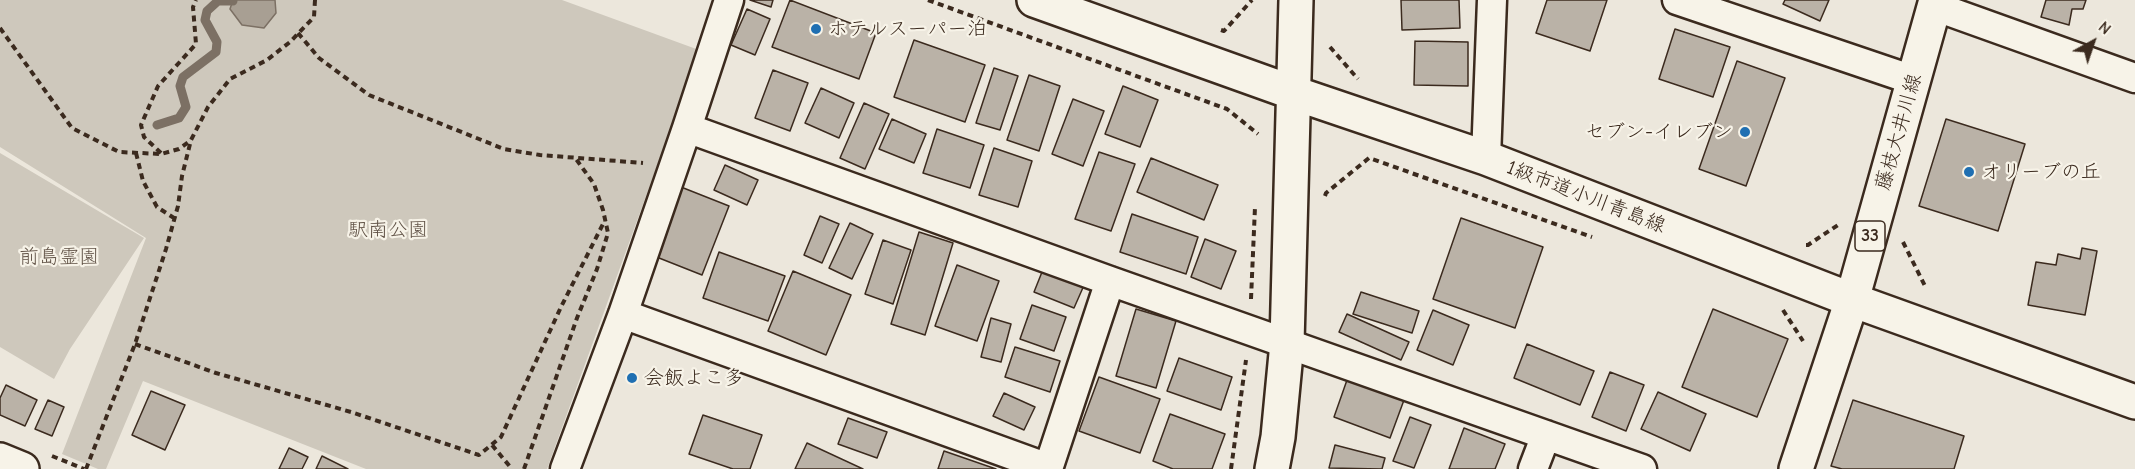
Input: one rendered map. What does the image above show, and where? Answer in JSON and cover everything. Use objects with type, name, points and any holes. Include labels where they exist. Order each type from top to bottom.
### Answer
[{"type":"street","points":[[565,469],[623,314],[729,0]]},
{"type":"street","name":"1級市道小川青島線","points":[[1034,0],[1084,9],[1294,93],[1486,158],[1852,300],[2135,402]]},
{"type":"street","points":[[1272,469],[1278,437],[1287,343],[1296,0]]},
{"type":"street","points":[[1486,158],[1492,0]]},
{"type":"street","points":[[1677,0],[1706,4],[1913,80]]},
{"type":"street","points":[[1935,3],[2135,78]]},
{"type":"street","name":"藤枝大井川線","points":[[1796,469],[1852,300],[1935,3]]},
{"type":"street","points":[[687,128],[1110,281],[1642,469]]},
{"type":"street","points":[[623,314],[1048,469],[1110,281]]},
{"type":"street","points":[[1533,469],[1546,435]]},
{"type":"street","points":[[0,460],[22,469]]},
{"type":"path","points":[[161,154],[144,137],[141,125],[158,86],[196,44],[193,7],[196,0]]},
{"type":"path","points":[[86,469],[135,344],[174,218],[191,140],[208,107],[230,79],[267,60],[290,42],[314,17],[315,0]]},
{"type":"path","points":[[927,0],[1227,109],[1258,132],[1258,144]]},
{"type":"path","points":[[1214,27],[1224,31],[1251,0]]},
{"type":"path","points":[[0,28],[72,128],[118,152],[161,154],[179,149],[191,140]]},
{"type":"path","points":[[298,33],[319,58],[369,95],[504,149],[540,155],[674,166]]},
{"type":"path","points":[[1330,39],[1330,48],[1364,86]]},
{"type":"path","points":[[136,153],[144,181],[157,207],[174,218]]},
{"type":"path","points":[[524,469],[608,233],[594,184],[576,158]]},
{"type":"path","points":[[1325,205],[1326,193],[1369,158],[1601,241]]},
{"type":"path","points":[[1231,469],[1250,330],[1255,202]]},
{"type":"path","points":[[135,344],[216,373],[351,412],[479,455],[501,437],[561,307],[605,220]]},
{"type":"path","points":[[1797,241],[1808,245],[1843,222]]},
{"type":"path","points":[[1778,304],[1802,337],[1804,347]]},
{"type":"path","points":[[492,445],[512,469]]},
{"type":"green space","name":"駅南公園","points":[[0,0],[562,0],[699,50],[547,469],[366,469],[143,381],[106,469],[98,469],[62,454],[146,238],[0,147]]},
{"type":"green space","name":"前島霊園","points":[[0,153],[144,238],[70,349],[54,379],[0,347]]},
{"type":"shaded area","points":[[233,0],[275,0],[276,13],[264,28],[242,25],[230,9]]},
{"type":"building","points":[[750,0],[773,0],[771,7]]},
{"type":"building","points":[[790,0],[876,33],[859,79],[772,47]]},
{"type":"building","points":[[1401,0],[1459,0],[1460,28],[1402,30]]},
{"type":"building","points":[[1547,0],[1607,0],[1590,51],[1536,33]]},
{"type":"building","points":[[1785,0],[1829,0],[1820,21],[1783,4]]},
{"type":"building","points":[[2046,0],[2086,0],[2083,9],[2072,9],[2069,25],[2041,17]]},
{"type":"building","points":[[747,9],[770,19],[755,55],[731,45]]},
{"type":"building","points":[[1675,29],[1730,47],[1713,97],[1659,79]]},
{"type":"building","points":[[914,40],[985,65],[965,122],[894,97]]},
{"type":"building","points":[[1415,41],[1468,42],[1468,86],[1414,85]]},
{"type":"building","points":[[1737,61],[1785,78],[1746,186],[1699,169]]},
{"type":"building","points":[[994,68],[1018,76],[1000,130],[976,123]]},
{"type":"building","points":[[773,70],[808,83],[790,131],[755,118]]},
{"type":"building","points":[[1029,75],[1060,86],[1039,151],[1007,140]]},
{"type":"building","points":[[1123,86],[1158,100],[1140,147],[1105,134]]},
{"type":"building","points":[[821,88],[854,103],[839,138],[805,123]]},
{"type":"building","points":[[1073,99],[1104,111],[1083,166],[1052,154]]},
{"type":"building","points":[[864,103],[889,114],[865,169],[840,158]]},
{"type":"building","points":[[892,119],[926,134],[914,163],[879,149]]},
{"type":"building","points":[[1946,119],[2025,144],[1998,231],[1919,206]]},
{"type":"building","points":[[937,129],[984,145],[970,188],[923,173]]},
{"type":"building","points":[[994,148],[1032,161],[1018,207],[979,195]]},
{"type":"building","points":[[1099,152],[1135,164],[1111,231],[1075,219]]},
{"type":"building","points":[[1151,158],[1218,185],[1204,220],[1137,192]]},
{"type":"building","points":[[725,165],[758,180],[747,205],[714,190]]},
{"type":"building","points":[[681,187],[729,206],[702,275],[654,256]]},
{"type":"building","points":[[1132,214],[1198,237],[1186,274],[1120,252]]},
{"type":"building","points":[[820,216],[839,224],[822,263],[804,255]]},
{"type":"building","points":[[1461,218],[1543,247],[1515,328],[1433,299]]},
{"type":"building","points":[[850,223],[873,234],[852,279],[829,268]]},
{"type":"building","points":[[919,232],[953,243],[925,335],[891,324]]},
{"type":"building","points":[[1205,239],[1236,251],[1221,289],[1191,277]]},
{"type":"building","points":[[883,240],[911,250],[893,304],[865,294]]},
{"type":"building","points":[[2082,248],[2097,251],[2085,315],[2028,305],[2036,262],[2056,265],[2058,254],[2080,259]]},
{"type":"building","points":[[719,252],[785,276],[768,321],[703,298]]},
{"type":"building","points":[[957,265],[999,281],[977,341],[935,326]]},
{"type":"building","points":[[1044,267],[1085,283],[1074,308],[1034,292]]},
{"type":"building","points":[[793,271],[851,295],[826,355],[768,331]]},
{"type":"building","points":[[1361,292],[1419,311],[1412,333],[1353,314]]},
{"type":"building","points":[[1032,305],[1066,317],[1054,351],[1020,339]]},
{"type":"building","points":[[1136,309],[1176,321],[1156,388],[1116,376]]},
{"type":"building","points":[[1713,309],[1788,339],[1757,417],[1682,387]]},
{"type":"building","points":[[1433,310],[1469,325],[1453,365],[1417,350]]},
{"type":"building","points":[[1347,314],[1409,342],[1401,360],[1339,332]]},
{"type":"building","points":[[991,318],[1011,324],[1001,362],[981,357]]},
{"type":"building","points":[[1527,344],[1594,371],[1580,405],[1514,378]]},
{"type":"building","points":[[1015,347],[1060,361],[1050,392],[1005,377]]},
{"type":"building","points":[[1179,358],[1232,377],[1221,410],[1167,391]]},
{"type":"building","points":[[1610,372],[1644,385],[1626,431],[1592,417]]},
{"type":"building","points":[[1099,377],[1160,399],[1140,453],[1079,431]]},
{"type":"building","points":[[1347,380],[1404,400],[1390,438],[1334,417]]},
{"type":"building","points":[[6,385],[37,400],[25,426],[0,415],[0,398]]},
{"type":"building","points":[[151,391],[185,405],[165,450],[132,435]]},
{"type":"building","points":[[1658,392],[1706,414],[1690,451],[1641,429]]},
{"type":"building","points":[[1004,393],[1035,407],[1024,430],[993,416]]},
{"type":"building","points":[[48,400],[64,407],[52,436],[35,429]]},
{"type":"building","points":[[1853,400],[1964,436],[1954,469],[1842,469],[1831,466]]},
{"type":"building","points":[[1170,414],[1225,434],[1212,469],[1173,469],[1153,461]]},
{"type":"building","points":[[703,415],[762,435],[750,469],[733,469],[689,454]]},
{"type":"building","points":[[1410,417],[1431,425],[1414,468],[1393,461]]},
{"type":"building","points":[[848,418],[887,432],[877,458],[838,444]]},
{"type":"building","points":[[1464,428],[1505,444],[1495,469],[1449,469]]},
{"type":"building","points":[[807,443],[863,469],[795,469]]},
{"type":"building","points":[[1335,445],[1385,458],[1382,469],[1329,468]]},
{"type":"building","points":[[289,448],[308,457],[302,469],[279,469]]},
{"type":"building","points":[[944,451],[996,469],[938,469]]},
{"type":"building","points":[[322,456],[348,469],[316,469]]},
{"type":"waterway","points":[[157,125],[179,118],[186,107],[180,86],[183,77],[216,52],[217,42],[205,20],[207,11],[218,1],[233,1]]},
{"type":"place","name":"ホテルスーパー泊","points":[[816,29]]},
{"type":"place","name":"セブン-イレブン","points":[[1745,132]]},
{"type":"place","name":"オリーブの丘","points":[[1969,172]]},
{"type":"place","name":"会飯よこ多","points":[[632,378]]}]
